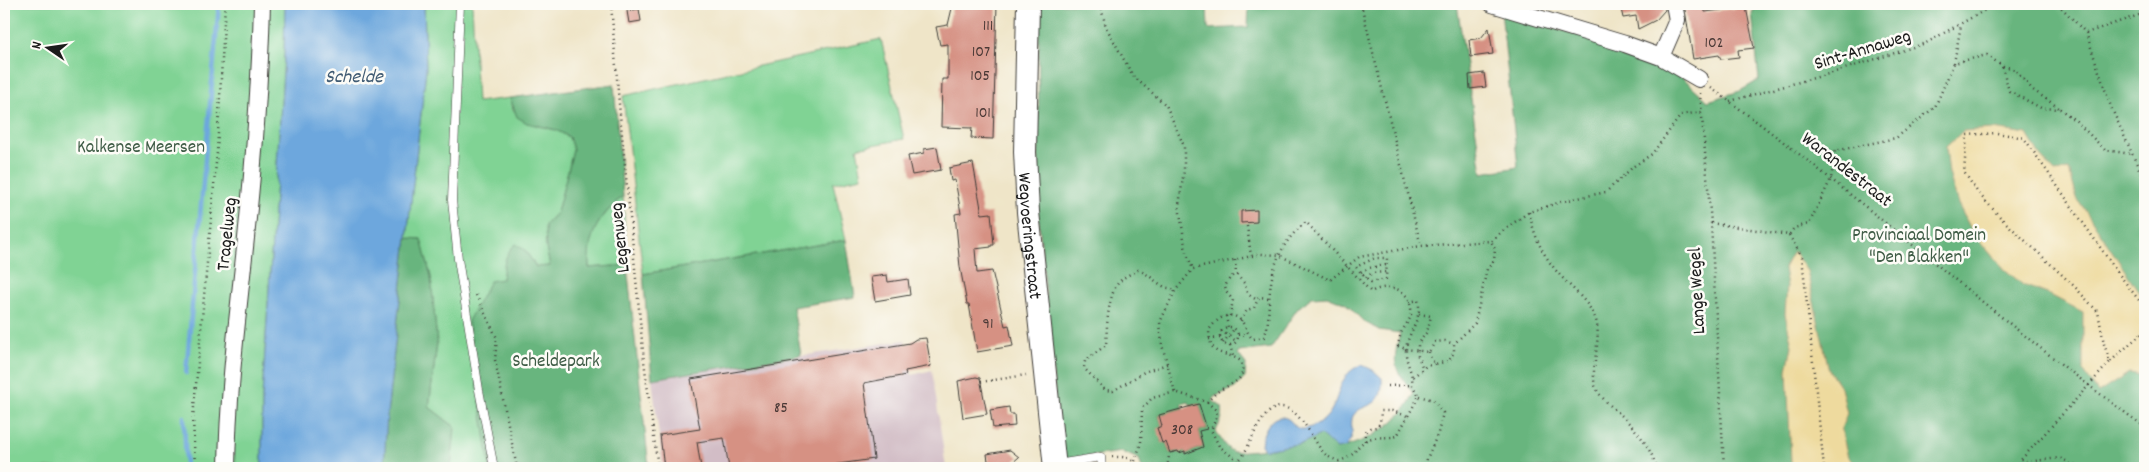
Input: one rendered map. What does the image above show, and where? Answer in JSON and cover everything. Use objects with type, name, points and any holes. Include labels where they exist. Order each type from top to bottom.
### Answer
[{"type":"main road","name":"Wegvoeringstraat","points":[[1028,4],[1025,152],[1028,212],[1054,466]]},
{"type":"street","name":"Tragelweg","points":[[227,468],[237,317],[246,238],[254,135],[262,4]]},
{"type":"street","points":[[1492,4],[1661,57],[1699,79]]},
{"type":"street","points":[[1661,57],[1677,20],[1674,4]]},
{"type":"lane","points":[[460,4],[452,200],[463,294],[494,468]]},
{"type":"lane","points":[[1054,466],[1101,457],[1102,468]]},
{"type":"path","points":[[195,468],[193,418],[216,152],[225,4]]},
{"type":"path","name":"Legenweg","points":[[611,4],[642,341],[658,468]]},
{"type":"path","points":[[1100,4],[1106,27],[1133,76],[1166,105],[1184,146],[1184,170],[1178,206],[1186,252],[1193,269]]},
{"type":"path","points":[[1361,4],[1421,246]]},
{"type":"path","name":"Sint-Annaweg","points":[[1730,101],[1832,73],[1926,43],[1996,4]]},
{"type":"path","points":[[2058,4],[2086,34],[2111,107],[2145,182]]},
{"type":"path","points":[[2086,34],[2145,13]]},
{"type":"path","points":[[1789,235],[1794,228],[1809,224],[1831,179],[1835,151],[1896,138],[1935,107],[1954,63],[1962,24]]},
{"type":"path","points":[[1954,63],[1987,55],[2002,66],[2014,69],[2032,90],[2076,121],[2105,150],[2131,154]]},
{"type":"path","points":[[2002,66],[2009,91],[2041,108],[2060,109]]},
{"type":"path","name":"Warandestraat","points":[[1699,79],[1831,179],[2088,386],[2145,427]]},
{"type":"path","name":"Lange Wegel","points":[[1529,212],[1564,201],[1606,192],[1634,166],[1652,154],[1681,115],[1702,112],[1711,223],[1724,468]]},
{"type":"path","points":[[2110,362],[2104,344],[2098,312],[2074,286],[2003,220],[1978,193],[1964,172],[1967,135],[1997,133],[2024,138],[2118,273],[2145,308],[2145,318]]},
{"type":"path","points":[[1175,392],[1162,345],[1160,322],[1175,290],[1193,269],[1261,254],[1279,255],[1330,280],[1359,257],[1421,246],[1491,241],[1529,212],[1536,240],[1558,273],[1581,295],[1596,320],[1598,340],[1595,387],[1602,398],[1628,422],[1650,450],[1657,468]]},
{"type":"path","points":[[1207,402],[1221,389],[1232,385],[1241,378],[1243,369],[1241,361],[1233,356],[1217,353],[1209,339],[1209,330],[1215,322],[1230,316],[1241,321],[1253,339],[1264,337],[1274,269],[1279,255],[1294,232],[1306,222],[1371,292],[1388,286],[1397,288],[1405,293],[1411,313],[1409,322],[1402,331],[1398,346],[1430,352]]},
{"type":"path","points":[[1711,223],[1789,235]]},
{"type":"path","points":[[1247,226],[1251,256]]},
{"type":"path","points":[[1789,235],[1802,257],[1824,468]]},
{"type":"path","points":[[1413,377],[1423,369],[1449,361],[1454,352],[1454,344],[1474,323],[1487,269],[1494,261],[1495,249],[1491,241]]},
{"type":"path","points":[[1376,258],[1387,258],[1386,265],[1386,279],[1371,282],[1356,267],[1376,258]]},
{"type":"path","points":[[1235,260],[1236,274],[1244,282],[1249,295],[1258,300]]},
{"type":"path","points":[[1359,279],[1369,268],[1386,265]]},
{"type":"path","points":[[1167,364],[1144,372],[1114,391],[1105,390],[1084,368],[1085,361],[1106,345],[1107,323],[1114,289],[1121,279],[1138,270],[1146,273],[1165,288],[1175,290]]},
{"type":"path","points":[[1363,275],[1386,272]]},
{"type":"path","points":[[1230,316],[1233,300],[1226,292],[1225,286],[1230,278],[1236,274]]},
{"type":"path","points":[[476,294],[498,338],[495,360],[517,468]]},
{"type":"path","points":[[1241,321],[1246,310],[1254,308],[1258,300],[1264,296],[1270,298]]},
{"type":"path","points":[[1409,302],[1418,300],[1419,314],[1407,341],[1406,349],[1407,366],[1413,377],[1412,385],[1419,396],[1433,400],[1443,413],[1438,433],[1423,468]]},
{"type":"path","points":[[1419,314],[1432,316],[1427,332],[1418,344],[1418,356],[1423,369]]},
{"type":"path","points":[[1226,316],[1228,327]]},
{"type":"path","points":[[1221,331],[1228,327],[1234,329],[1238,334]]},
{"type":"path","points":[[1223,343],[1234,329]]},
{"type":"path","points":[[2013,468],[2110,362],[2145,330]]},
{"type":"path","points":[[1221,331],[1220,338],[1223,343],[1230,345],[1236,341],[1238,334]]},
{"type":"path","points":[[1221,331],[1236,341]]},
{"type":"path","points":[[1238,334],[1248,334]]},
{"type":"path","points":[[1209,339],[1220,338]]},
{"type":"path","points":[[1436,364],[1431,359],[1430,352],[1435,342],[1444,341],[1454,344]]},
{"type":"path","points":[[1230,345],[1233,356]]},
{"type":"path","points":[[981,382],[1019,376]]},
{"type":"path","points":[[1388,386],[1412,385]]},
{"type":"path","points":[[1137,468],[1135,461],[1141,443],[1142,409],[1152,398],[1175,392],[1207,402],[1216,410],[1217,415],[1211,430],[1219,446],[1238,462]]},
{"type":"path","points":[[1232,468],[1246,452],[1259,424],[1270,411],[1278,408],[1290,410],[1298,415],[1323,452],[1329,458],[1340,461],[1355,454],[1365,441],[1372,438],[1397,436],[1419,396]]},
{"type":"path","points":[[1365,441],[1365,432],[1370,428],[1377,427],[1380,423],[1381,412],[1384,410],[1407,416]]},
{"type":"path","points":[[1166,468],[1169,456]]},
{"type":"path","points":[[1101,457],[1127,457],[1135,461]]},
{"type":"path","points":[[2018,463],[2058,458],[2083,468]]},
{"type":"shaded area","points":[[905,340],[912,375],[932,370],[946,468],[663,468],[652,379]]},
{"type":"green space","name":"Kalkense Meersen","points":[[4,4],[285,4],[284,57],[262,397],[262,468],[4,468]]},
{"type":"green space","points":[[424,4],[472,4],[477,102],[510,98],[513,110],[538,126],[556,130],[569,137],[573,149],[557,212],[545,225],[546,248],[550,266],[536,267],[525,250],[506,258],[502,279],[490,468],[451,468],[455,427],[429,407],[437,343],[431,277],[421,239],[407,238],[426,69]]},
{"type":"green space","name":"Provinciaal Domein \"Den Blakken\"","points":[[1039,4],[1207,4],[1208,29],[1248,27],[1249,4],[1457,4],[1482,173],[1518,167],[1501,11],[1667,63],[1708,101],[1740,91],[1759,80],[1752,13],[1754,12],[1753,5],[1756,4],[2145,4],[2145,468],[1142,468],[1139,459],[1122,452],[1061,460],[1038,211]],"holes":[[[1327,296],[1345,303],[1363,321],[1379,330],[1400,333],[1395,359],[1398,371],[1414,393],[1408,404],[1401,414],[1382,430],[1349,446],[1337,449],[1320,434],[1303,443],[1270,449],[1233,452],[1225,445],[1216,431],[1221,420],[1222,407],[1213,401],[1214,397],[1235,388],[1245,378],[1246,364],[1238,354],[1239,352],[1271,348],[1298,308],[1312,297]],[[1189,402],[1191,406],[1199,404],[1207,429],[1199,431],[1203,447],[1186,454],[1185,451],[1170,453],[1166,442],[1162,443],[1158,428],[1162,426],[1159,415],[1183,408],[1181,404]]]},
{"type":"green space","points":[[881,39],[904,139],[857,148],[862,177],[833,183],[846,240],[643,274],[623,96]]},
{"type":"green space","name":"Scheldepark","points":[[614,84],[623,196],[607,212],[592,236],[589,268],[627,265],[649,468],[490,468],[468,321],[490,281],[502,279],[509,251],[516,244],[525,250],[536,267],[550,266],[546,248],[545,225],[557,212],[573,149],[569,137],[556,130],[527,123],[517,117],[510,98]]},
{"type":"green space","points":[[623,196],[627,265],[589,268],[588,247],[594,230],[607,212]]},
{"type":"green space","points":[[407,238],[421,239],[431,277],[437,343],[429,407],[455,427],[451,468],[384,468],[387,414]]},
{"type":"green space","points":[[846,240],[855,297],[793,307],[801,355],[652,379],[643,274]]},
{"type":"sand","points":[[1993,129],[2027,134],[2040,156],[2055,172],[2069,170],[2077,198],[2145,301],[2145,376],[2129,373],[2098,393],[2083,370],[2083,312],[2050,295],[2023,285],[2000,265],[1973,233],[1958,204],[1949,173],[1946,147],[1963,131]]},
{"type":"sand","points":[[1793,251],[1807,271],[1829,370],[1841,388],[1847,413],[1841,429],[1848,457],[1859,468],[1795,468],[1791,462],[1787,370],[1792,346],[1785,314],[1787,286],[1784,268]]},
{"type":"water","name":"Schelde","points":[[285,4],[424,4],[426,69],[387,414],[384,468],[262,468],[262,397],[284,57]]},
{"type":"water","points":[[1362,365],[1373,370],[1382,378],[1382,389],[1376,401],[1357,411],[1353,416],[1352,436],[1346,447],[1337,449],[1320,435],[1303,443],[1265,450],[1261,445],[1263,434],[1273,420],[1277,417],[1282,417],[1300,429],[1318,424],[1332,410],[1346,376]]},
{"type":"building","points":[[953,4],[997,4],[993,139],[971,138],[972,128],[941,127],[942,79],[948,79],[948,44],[940,45],[936,27],[948,25]]},
{"type":"building","points":[[1620,4],[1664,4],[1665,10],[1656,20],[1638,29],[1636,16],[1623,18]]},
{"type":"building","points":[[1684,4],[1704,4],[1705,12],[1746,7],[1754,48],[1738,50],[1739,57],[1721,59],[1719,55],[1693,59]]},
{"type":"building","points":[[639,9],[641,21],[629,23],[627,11]]},
{"type":"building","points":[[1489,28],[1493,54],[1471,57],[1469,40],[1481,38]]},
{"type":"building","points":[[1484,73],[1486,87],[1470,89],[1469,75]]},
{"type":"building","points":[[937,147],[941,170],[912,175],[908,156],[924,153],[924,149]]},
{"type":"building","points":[[973,163],[982,214],[991,213],[994,245],[975,249],[977,273],[992,271],[1005,326],[1009,325],[1013,346],[977,352],[969,304],[967,304],[960,267],[955,214],[961,213],[955,180],[951,181],[949,168]]},
{"type":"building","points":[[1257,210],[1257,222],[1241,223],[1241,211]]},
{"type":"building","points":[[887,275],[888,282],[908,279],[910,295],[875,301],[871,277]]},
{"type":"building","points":[[926,338],[931,366],[905,371],[906,375],[864,383],[874,459],[810,468],[729,468],[724,438],[697,442],[701,468],[664,468],[660,435],[700,429],[691,379],[910,343],[916,339]]},
{"type":"building","points":[[976,377],[980,378],[987,414],[963,418],[958,381]]},
{"type":"building","points":[[1199,404],[1207,429],[1199,431],[1203,447],[1185,454],[1185,451],[1170,453],[1166,442],[1162,443],[1157,428],[1162,426],[1159,415]]},
{"type":"building","points":[[1009,407],[1010,414],[1014,414],[1015,426],[993,428],[990,410]]},
{"type":"building","points":[[1010,450],[1019,457],[1011,464],[1011,468],[989,468],[987,454]]},
{"type":"waterway","points":[[186,373],[219,4]]},
{"type":"waterway","points":[[184,417],[186,468]]}]
